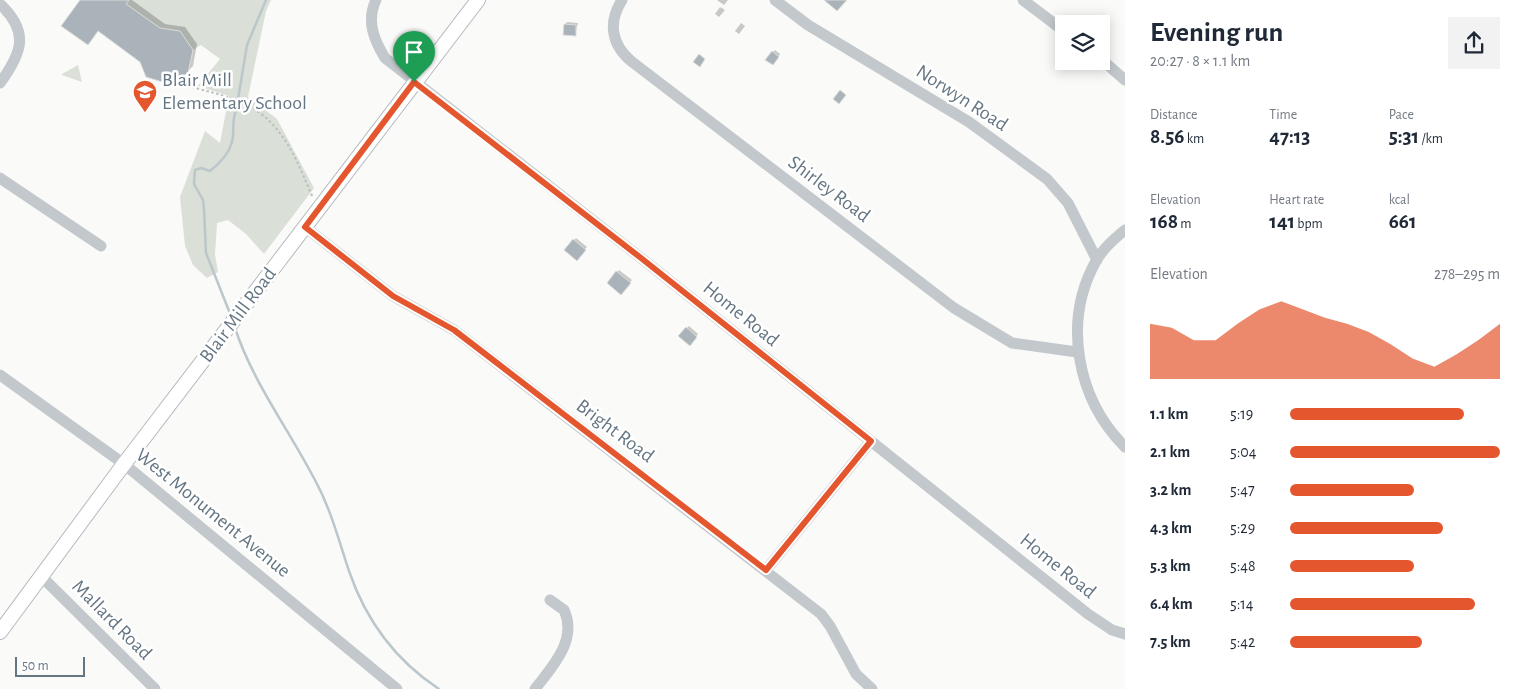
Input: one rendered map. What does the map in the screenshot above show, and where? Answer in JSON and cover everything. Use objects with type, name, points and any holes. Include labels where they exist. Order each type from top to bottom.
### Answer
[{"type":"main road","name":"Blair Mill Road","points":[[0,632],[42,578],[124,464],[478,0]]},
{"type":"street","name":"Home Road","points":[[376,0],[373,7],[371,26],[374,41],[386,58],[414,82],[641,258],[1088,614],[1112,630],[1125,634]]},
{"type":"street","name":"Shirley Road","points":[[622,0],[614,17],[613,34],[620,50],[631,61],[954,308],[1012,343],[1077,352]]},
{"type":"street","name":"Norwyn Road","points":[[775,0],[808,25],[969,122],[1047,179],[1068,203],[1097,260]]},
{"type":"street","points":[[1023,0],[1055,24]]},
{"type":"street","points":[[0,4],[16,25],[20,41],[16,60],[0,82]]},
{"type":"street","points":[[1110,67],[1125,80]]},
{"type":"street","points":[[0,178],[101,246]]},
{"type":"street","name":"Bright Road","points":[[305,227],[393,296],[454,330],[821,614],[830,626],[856,674],[868,685]]},
{"type":"street","points":[[1125,230],[1097,260],[1086,288],[1079,318],[1077,352],[1086,387],[1099,414],[1125,447]]},
{"type":"street","name":"West Monument Avenue","points":[[0,375],[124,464],[397,689]]},
{"type":"street","points":[[766,570],[871,441]]},
{"type":"street","name":"Mallard Road","points":[[42,578],[155,689]]},
{"type":"street","points":[[535,689],[559,658],[569,628],[564,610],[550,600]]},
{"type":"street","points":[[855,689],[868,685]]},
{"type":"path","points":[[192,86],[245,104],[265,116],[279,130],[300,168],[318,210]]},
{"type":"shaded area","points":[[129,0],[271,0],[266,11],[248,97],[277,119],[314,188],[264,254],[246,234],[228,220],[217,223],[215,255],[218,272],[207,278],[193,265],[185,246],[180,197],[205,131],[220,143],[229,96],[198,86],[220,59],[201,45],[193,50],[180,31],[160,28],[126,4]]},
{"type":"shaded area","points":[[78,65],[82,82],[62,75],[62,74]]},
{"type":"building","name":"Blair Mill Elementary School","points":[[80,0],[129,0],[126,4],[160,28],[180,31],[193,50],[188,73],[169,84],[146,77],[140,62],[98,31],[88,45],[61,26]]},
{"type":"building","points":[[824,0],[847,0],[837,11]]},
{"type":"building","points":[[564,24],[576,25],[576,36],[563,35]]},
{"type":"building","points":[[772,51],[779,57],[773,65],[765,60]]},
{"type":"building","points":[[699,54],[705,59],[700,67],[693,62]]},
{"type":"building","points":[[840,90],[846,95],[839,104],[833,99]]},
{"type":"building","points":[[573,239],[586,250],[577,261],[564,250]]},
{"type":"building","points":[[616,271],[631,283],[621,295],[607,283]]},
{"type":"building","points":[[686,327],[697,337],[690,346],[678,336]]},
{"type":"waterway","points":[[231,316],[206,253],[203,200],[194,184],[195,170],[201,168],[210,171],[223,158],[231,146],[247,45],[266,0]]},
{"type":"waterway","points":[[235,328],[252,368],[321,493],[356,589],[373,623],[396,652],[423,678],[439,689]]},
{"type":"place","name":"Blair Mill Elementary School","points":[[145,113]]},
{"type":"route","points":[[414,82],[641,258],[871,441],[766,570],[454,330],[393,296],[305,227],[414,82]]}]
